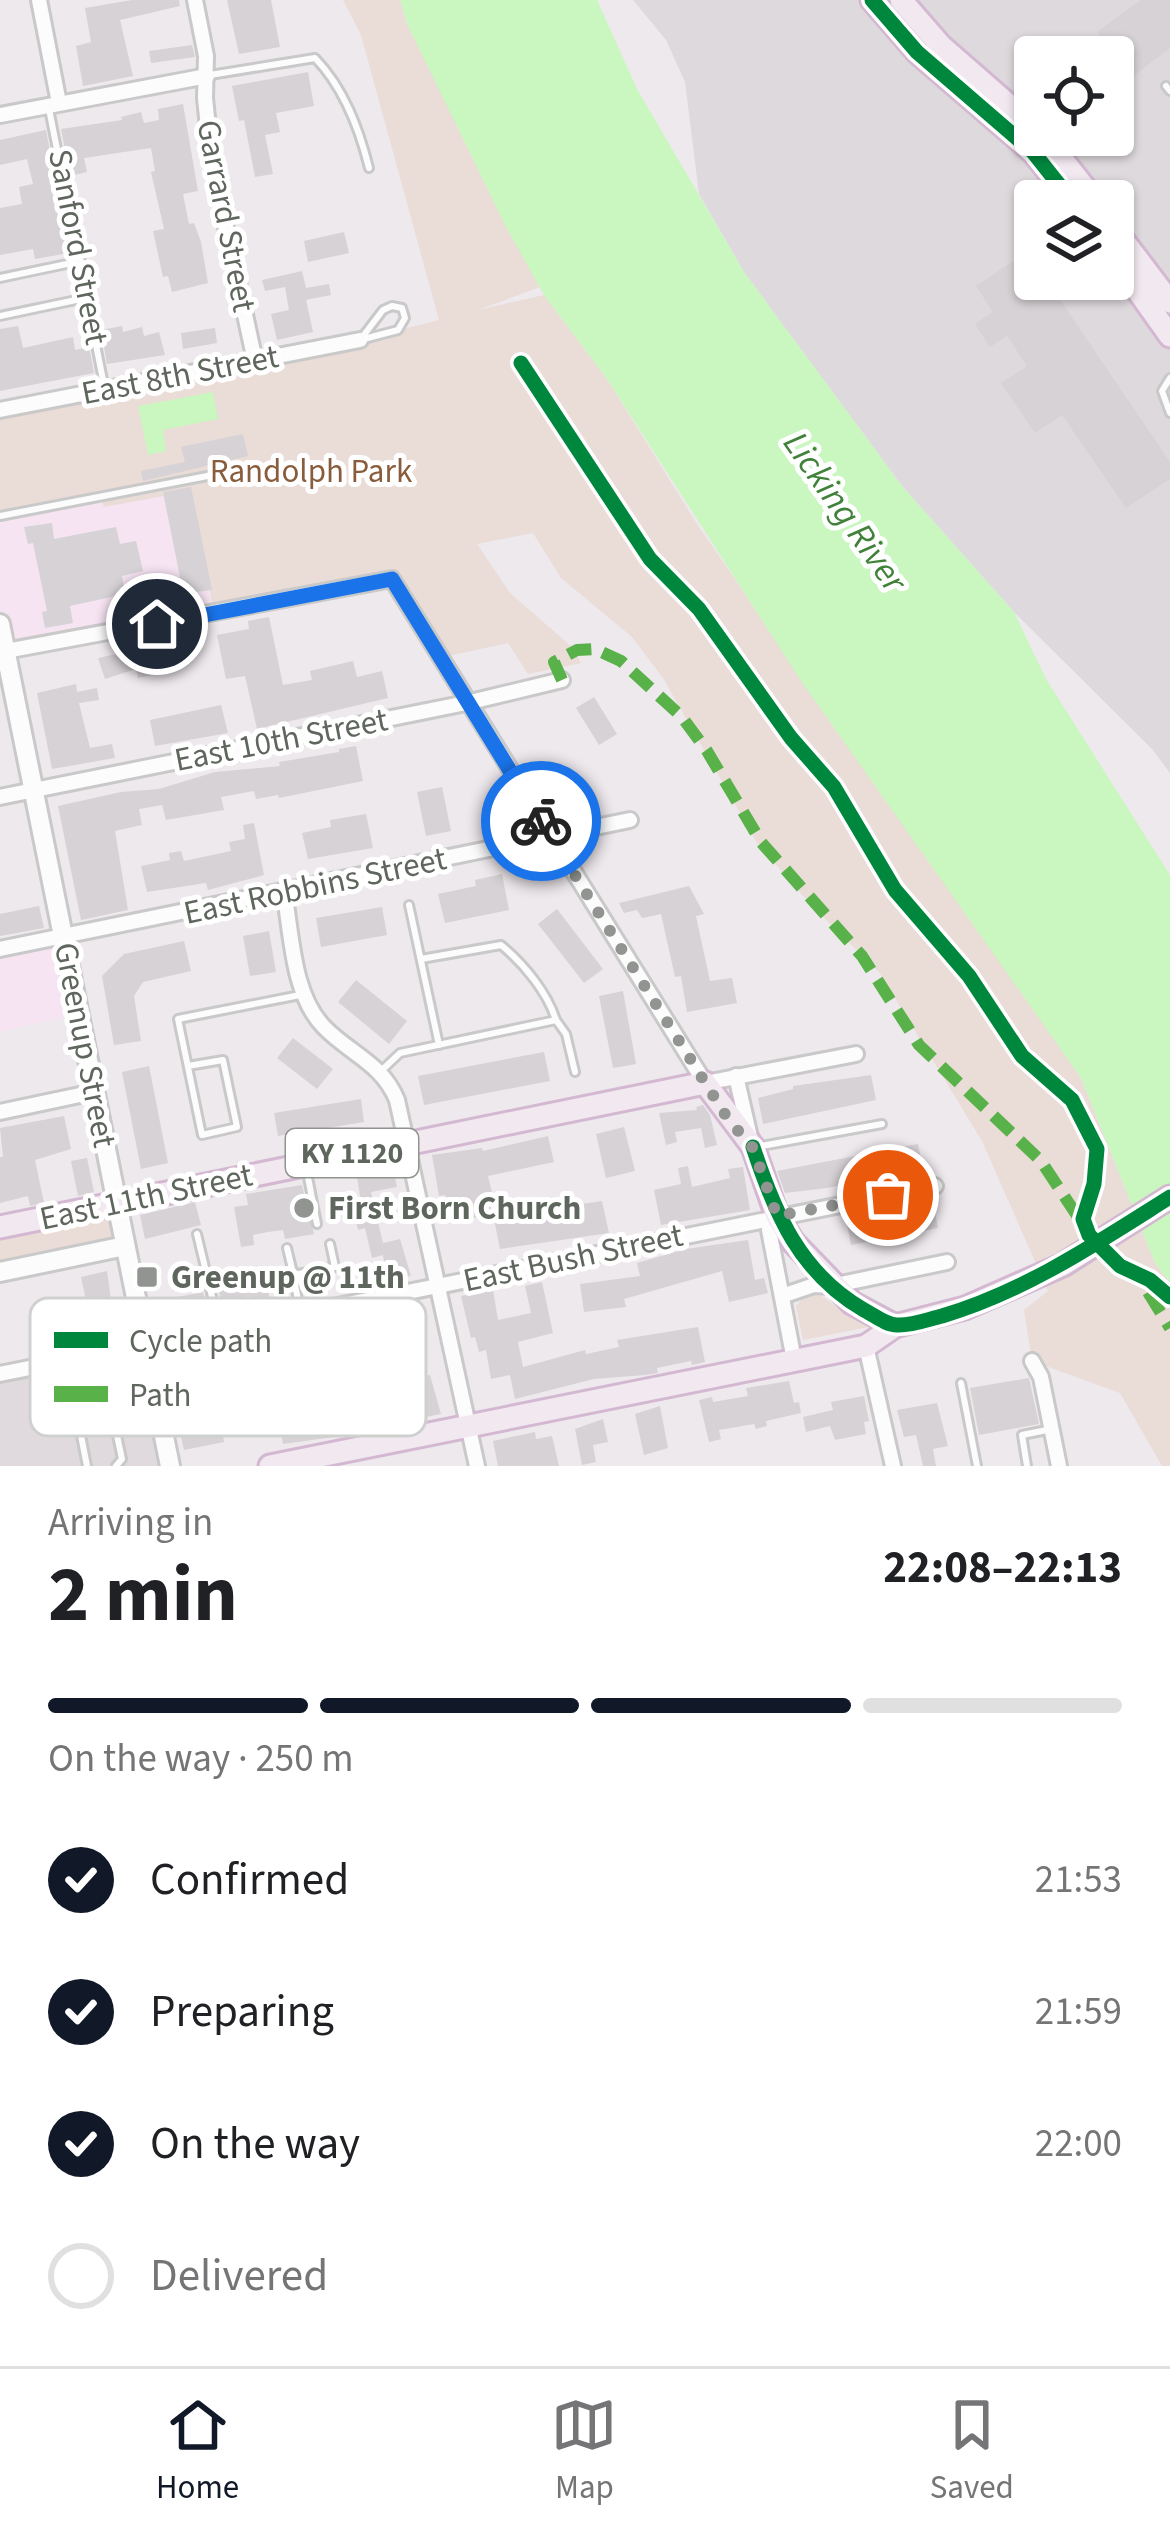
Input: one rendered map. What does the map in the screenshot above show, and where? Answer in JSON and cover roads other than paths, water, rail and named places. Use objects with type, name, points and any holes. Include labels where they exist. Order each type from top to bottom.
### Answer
[{"type":"main road","points":[[872,0],[917,52],[1033,152],[1055,180]]},
{"type":"main road","points":[[901,0],[941,46],[1014,110]]},
{"type":"main road","points":[[1059,156],[1078,180]]},
{"type":"main road","points":[[1134,255],[1170,302]]},
{"type":"main road","points":[[1134,285],[1170,336]]},
{"type":"main road","name":"Greenup Street","points":[[0,624],[136,1298]]},
{"type":"main road","points":[[705,1083],[753,1148],[773,1223],[831,1286],[895,1326]]},
{"type":"main road","name":"East 11th Street","points":[[0,1227],[705,1083]]},
{"type":"main road","points":[[270,1466],[321,1461],[866,1346],[895,1326],[1000,1295],[1063,1265],[1170,1198]]},
{"type":"main road","name":"East 11th Street","points":[[0,1272],[125,1246]]},
{"type":"main road","name":"Greenup Street","points":[[164,1436],[170,1466]]},
{"type":"street","name":"Sanford Street","points":[[39,0],[54,104]]},
{"type":"street","name":"Garrard Street","points":[[195,0],[207,76],[211,157],[255,361]]},
{"type":"street","points":[[0,115],[207,76]]},
{"type":"street","name":"East 8th Street","points":[[0,410],[360,340]]},
{"type":"street","points":[[3,651],[392,579],[705,1083]]},
{"type":"street","name":"East 10th Street","points":[[0,797],[562,680]]},
{"type":"street","name":"East Robbins Street","points":[[0,949],[630,820]]},
{"type":"street","points":[[284,892],[303,994],[326,1029],[381,1071],[397,1100],[477,1466]]},
{"type":"street","name":"East 11th Street","points":[[705,1083],[856,1054]]},
{"type":"street","points":[[736,1076],[753,1148]]},
{"type":"street","points":[[0,1112],[94,1092]]},
{"type":"street","name":"East Bush Street","points":[[376,1298],[773,1223],[934,1186]]},
{"type":"street","points":[[773,1223],[794,1360]]},
{"type":"street","points":[[782,1296],[814,1285],[831,1286],[947,1262]]},
{"type":"street","points":[[866,1346],[893,1466]]},
{"type":"street","points":[[1032,1361],[1041,1377],[1059,1466]]},
{"type":"street","name":"East Bush Street","points":[[0,1374],[30,1368]]},
{"type":"lane","points":[[207,76],[315,58],[329,72],[359,129],[369,168]]},
{"type":"lane","name":"Sanford Street","points":[[54,104],[105,390]]},
{"type":"lane","points":[[0,278],[81,261]]},
{"type":"lane","points":[[0,316],[76,300]]},
{"type":"lane","points":[[402,308],[405,318],[398,330],[360,340],[383,310],[402,308]]},
{"type":"lane","points":[[1170,378],[1162,391],[1170,413]]},
{"type":"lane","points":[[0,516],[254,467]]},
{"type":"lane","points":[[409,904],[439,1045]]},
{"type":"lane","points":[[421,959],[501,945],[551,1004],[566,1034],[575,1072]]},
{"type":"lane","points":[[188,1066],[223,1060],[237,1127],[202,1135],[178,1019],[303,994]]},
{"type":"lane","points":[[381,1071],[400,1053],[556,1019]]},
{"type":"lane","points":[[753,1148],[882,1124]]},
{"type":"lane","points":[[305,1163],[317,1224]]},
{"type":"lane","points":[[197,1234],[212,1298]]},
{"type":"lane","points":[[293,1275],[335,1268],[330,1244]]},
{"type":"lane","points":[[287,1248],[297,1298]]},
{"type":"lane","points":[[314,1271],[320,1298]]},
{"type":"lane","points":[[961,1383],[977,1466]]},
{"type":"lane","points":[[1027,1466],[1022,1436],[1052,1429]]},
{"type":"lane","points":[[82,1436],[87,1466]]},
{"type":"lane","points":[[116,1466],[122,1459],[117,1436]]},
{"type":"water","name":"Licking River","points":[[400,0],[597,0],[637,89],[744,272],[902,486],[1014,612],[1046,679],[1170,875],[1170,1283],[1155,1263],[1081,1078],[801,681],[607,379],[544,295],[506,227],[408,26]]},
{"type":"water","points":[[213,392],[218,419],[163,430],[166,451],[148,455],[138,406]]},
{"type":"place","name":"First Born Church","points":[[304,1208]]},
{"type":"place","name":"Greenup @ 11th","points":[[147,1277]]},
{"type":"park label","name":"Randolph Park","points":[[311,471]]}]
